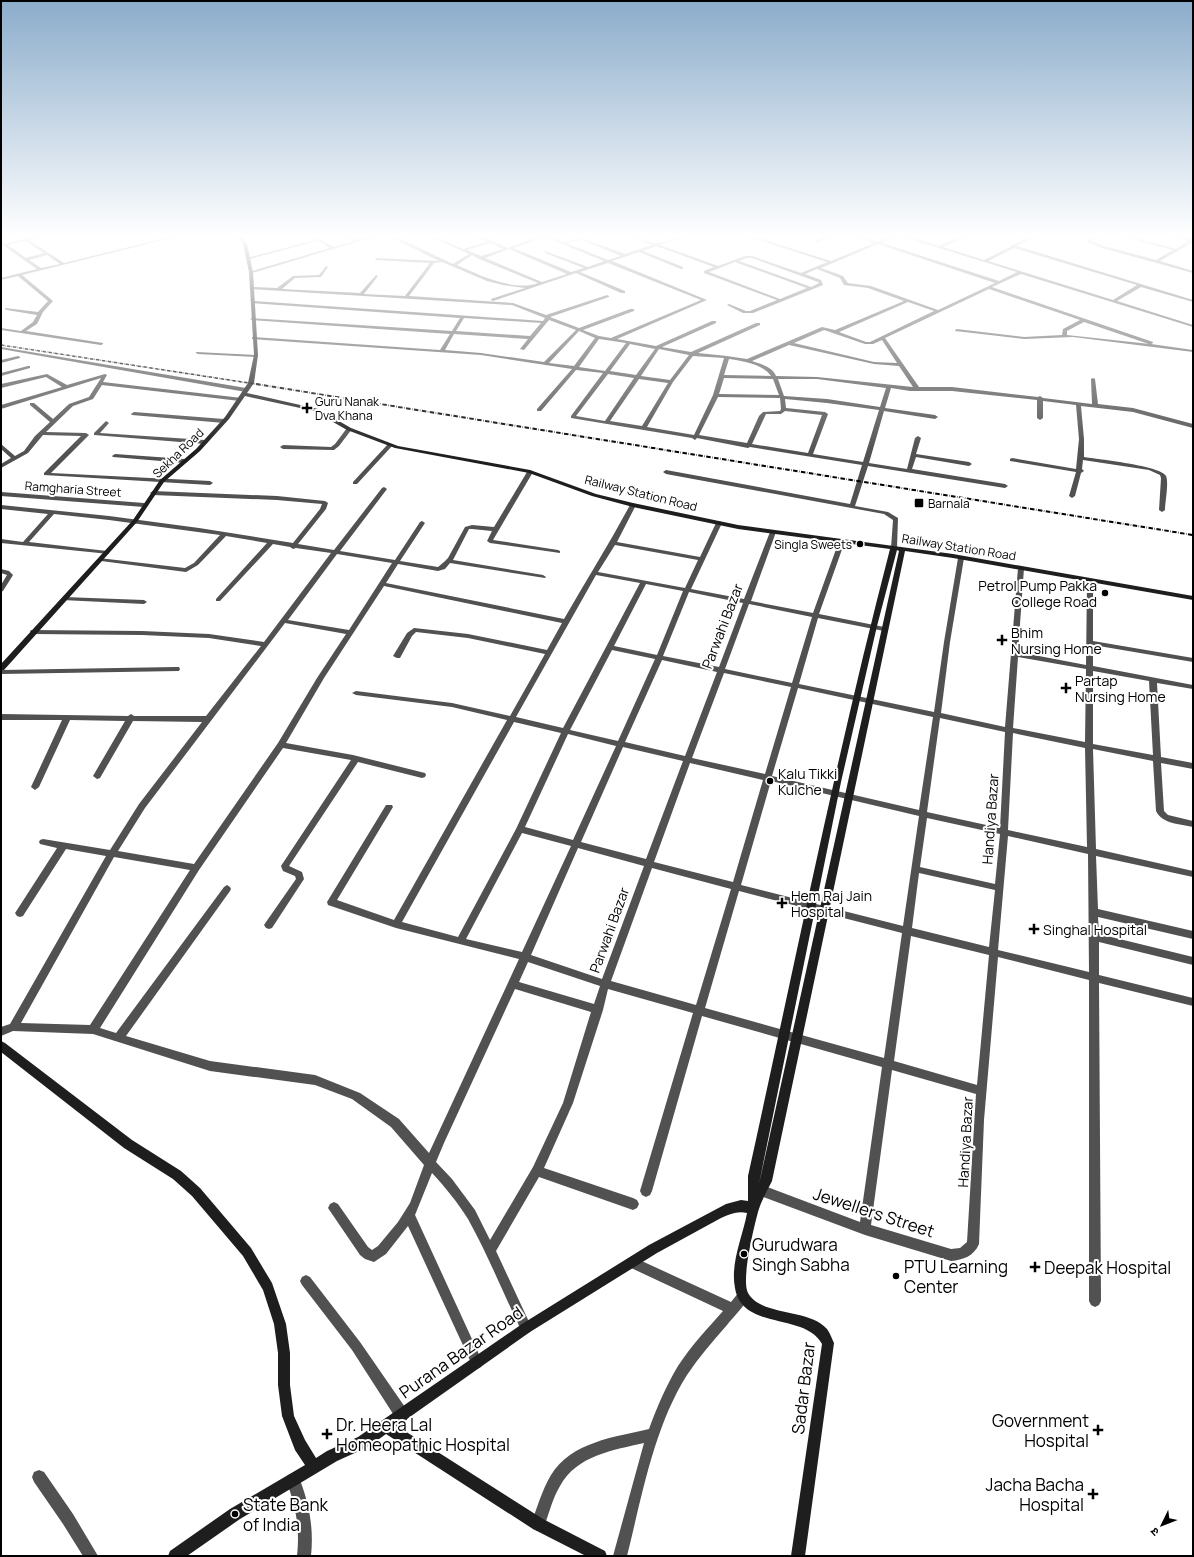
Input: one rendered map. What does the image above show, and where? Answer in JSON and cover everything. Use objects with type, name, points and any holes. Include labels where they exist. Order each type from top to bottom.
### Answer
[{"type":"street","points":[[22,332],[35,323],[39,314],[44,308]]},
{"type":"street","name":"Sekha Road","points":[[1,668],[135,521],[144,505],[162,481],[206,442],[224,421],[251,383],[256,356],[252,319],[253,308]]},
{"type":"street","points":[[345,308],[463,316],[546,319],[576,308]]},
{"type":"street","points":[[415,312],[418,308]]},
{"type":"street","points":[[523,308],[546,319],[598,337],[692,354],[727,357],[748,361],[767,369],[774,376],[782,397],[784,410]]},
{"type":"street","points":[[613,339],[688,308]]},
{"type":"street","points":[[736,308],[749,312],[760,308]]},
{"type":"street","points":[[835,332],[892,308]]},
{"type":"street","points":[[928,308],[938,311]]},
{"type":"street","points":[[748,361],[824,328],[866,344],[883,338],[945,308]]},
{"type":"street","points":[[1048,308],[1167,348]]},
{"type":"street","points":[[1135,308],[1193,326]]},
{"type":"street","points":[[7,309],[39,314]]},
{"type":"street","points":[[546,363],[578,330],[632,310]]},
{"type":"street","points":[[442,351],[463,316]]},
{"type":"street","points":[[252,319],[532,338]]},
{"type":"street","points":[[522,349],[546,319]]},
{"type":"street","points":[[1064,336],[1065,330],[1084,320]]},
{"type":"street","points":[[608,422],[658,347],[714,322]]},
{"type":"street","points":[[643,429],[671,382],[692,354],[758,324]]},
{"type":"street","points":[[1,329],[102,344]]},
{"type":"street","points":[[957,330],[1024,338],[1064,336],[1193,351]]},
{"type":"street","points":[[539,410],[576,367],[598,337]]},
{"type":"street","points":[[254,338],[481,354],[671,382]]},
{"type":"street","points":[[883,338],[902,365],[916,389]]},
{"type":"street","points":[[629,342],[587,401],[573,416],[696,438],[1005,486]]},
{"type":"street","points":[[788,344],[874,363],[902,365]]},
{"type":"street","points":[[1,348],[243,394]]},
{"type":"street","points":[[198,353],[256,356]]},
{"type":"street","points":[[1,362],[18,357]]},
{"type":"street","points":[[696,438],[716,395],[727,357]]},
{"type":"street","points":[[1,375],[28,367]]},
{"type":"street","points":[[1,466],[26,452],[42,432],[71,405],[91,398],[105,375],[112,368]]},
{"type":"street","points":[[1,386],[47,375],[66,387]]},
{"type":"street","points":[[1,407],[105,375]]},
{"type":"street","points":[[721,376],[774,376],[832,380],[916,389],[952,389],[1040,398],[1140,412],[1193,426]]},
{"type":"street","points":[[1093,379],[1095,405]]},
{"type":"street","points":[[101,382],[243,394]]},
{"type":"street","points":[[852,507],[884,408],[889,387]]},
{"type":"street","name":"Railway Station Road","points":[[243,394],[316,410],[349,429],[390,445],[417,452],[530,472],[594,495],[633,505],[719,523],[773,532],[898,548],[1021,568]]},
{"type":"street","points":[[716,395],[782,397],[884,408],[935,417]]},
{"type":"street","points":[[1040,398],[1040,418]]},
{"type":"street","points":[[1072,496],[1080,471],[1082,458],[1083,439],[1078,403]]},
{"type":"street","points":[[32,404],[53,422]]},
{"type":"street","points":[[748,446],[763,414],[781,412],[784,410],[826,415],[810,455]]},
{"type":"street","points":[[134,414],[224,421]]},
{"type":"street","points":[[106,423],[96,434],[206,442]]},
{"type":"street","points":[[283,447],[332,449],[349,429]]},
{"type":"street","points":[[42,432],[86,435],[46,473],[48,475],[210,483]]},
{"type":"street","points":[[909,471],[918,438]]},
{"type":"street","points":[[355,483],[390,445]]},
{"type":"street","points":[[1,446],[15,459]]},
{"type":"street","points":[[913,455],[969,464]]},
{"type":"street","points":[[115,456],[185,461]]},
{"type":"street","points":[[1082,458],[1150,469],[1162,474],[1164,478],[1162,510]]},
{"type":"street","points":[[1012,460],[1080,471]]},
{"type":"street","points":[[530,472],[519,487],[490,540],[492,542],[558,552]]},
{"type":"street","points":[[620,1556],[654,1434],[676,1382],[700,1348],[743,1296],[740,1285],[741,1271],[754,1208],[766,1181],[798,1038],[884,629],[898,548],[896,522],[893,516],[886,513],[666,472]]},
{"type":"street","points":[[14,1027],[111,855],[142,806],[384,489]]},
{"type":"street","points":[[153,493],[277,498],[325,503],[323,509],[293,547]]},
{"type":"street","name":"Ramgharia Street","points":[[1,494],[144,505]]},
{"type":"street","points":[[396,924],[594,573],[613,543],[633,505]]},
{"type":"street","points":[[1,507],[135,521],[438,570],[443,568],[449,561],[467,528],[478,527],[496,529]]},
{"type":"street","points":[[25,543],[52,513]]},
{"type":"street","points":[[93,1030],[196,868],[281,745],[321,678],[384,584],[422,523]]},
{"type":"street","points":[[334,1208],[369,1256],[374,1256],[382,1250],[409,1215],[439,1141],[513,984],[659,658],[687,590],[719,523]]},
{"type":"street","name":"Parwahi Bazar","points":[[490,1251],[537,1171],[568,1103],[606,984],[648,863],[748,602],[773,532]]},
{"type":"street","points":[[101,559],[186,570],[196,564],[224,535]]},
{"type":"street","points":[[1,541],[107,553]]},
{"type":"street","points":[[646,1191],[816,614],[842,541]]},
{"type":"street","points":[[218,600],[270,543]]},
{"type":"street","points":[[613,543],[701,559]]},
{"type":"street","points":[[754,1208],[752,1188],[754,1176],[835,793],[873,626],[898,548]]},
{"type":"street","points":[[865,1229],[961,558]]},
{"type":"street","points":[[449,561],[543,577]]},
{"type":"street","points":[[1021,568],[1193,598]]},
{"type":"street","name":"Handiya Bazar","points":[[973,1244],[982,1091],[1004,832],[1009,730],[1021,568]]},
{"type":"street","points":[[1,571],[7,572],[10,575],[1,590]]},
{"type":"street","points":[[594,573],[816,614],[884,629]]},
{"type":"street","points":[[1090,581],[1088,668],[1095,977],[1095,1301]]},
{"type":"street","points":[[460,940],[520,829],[566,730],[644,582]]},
{"type":"street","points":[[384,584],[567,622]]},
{"type":"street","points":[[64,599],[144,602]]},
{"type":"street","points":[[283,621],[351,633]]},
{"type":"street","points":[[398,656],[409,635],[414,630],[468,636],[550,653]]},
{"type":"street","points":[[33,632],[142,633],[209,636],[265,644]]},
{"type":"street","points":[[1089,642],[1193,660]]},
{"type":"street","points":[[610,647],[796,686],[857,697],[1009,730],[1193,766]]},
{"type":"street","points":[[1015,654],[1193,687]]},
{"type":"street","points":[[1,672],[176,669]]},
{"type":"street","points":[[1153,680],[1162,815],[1193,824]]},
{"type":"street","points":[[356,693],[452,705],[566,730],[924,814],[1193,874]]},
{"type":"street","points":[[1,717],[131,717],[208,719]]},
{"type":"street","points":[[97,776],[131,717]]},
{"type":"street","points":[[35,787],[67,718]]},
{"type":"street","points":[[281,745],[356,759],[422,775]]},
{"type":"street","points":[[269,925],[300,879],[299,874],[286,869],[285,866],[356,759]]},
{"type":"street","points":[[389,806],[331,900],[332,904],[396,924],[525,957],[606,984],[699,1009],[982,1091]]},
{"type":"street","points":[[520,829],[575,845],[736,886],[811,907],[994,951],[1193,1002]]},
{"type":"street","points":[[43,842],[111,855],[196,868]]},
{"type":"street","points":[[20,913],[63,846]]},
{"type":"street","points":[[916,869],[999,888]]},
{"type":"street","points":[[118,1038],[227,889]]},
{"type":"street","points":[[1093,912],[1193,935]]},
{"type":"street","points":[[1094,937],[1193,961]]},
{"type":"street","points":[[513,984],[598,1010]]},
{"type":"street","points":[[1,1032],[14,1027],[93,1030],[210,1066],[314,1080],[356,1096],[395,1123],[431,1162],[471,1214],[526,1328]]},
{"type":"street","points":[[1,1046],[128,1144],[177,1175],[196,1192],[247,1252],[268,1287],[280,1324],[284,1353],[284,1385],[288,1416],[300,1445],[314,1467]]},
{"type":"street","points":[[537,1171],[633,1204]]},
{"type":"street","name":"Jewellers Street","points":[[762,1191],[865,1229],[951,1254],[960,1255],[967,1252],[973,1244]]},
{"type":"street","name":"Purana Bazar Road","points":[[175,1556],[234,1514],[314,1467],[363,1442],[526,1328],[633,1263],[653,1249],[717,1214],[736,1207],[754,1208]]},
{"type":"street","points":[[409,1215],[477,1363]]},
{"type":"street","points":[[633,1263],[733,1309]]},
{"type":"street","points":[[306,1281],[356,1346],[402,1415]]},
{"type":"street","name":"Sadar Bazar","points":[[743,1296],[748,1302],[757,1308],[814,1327],[826,1336],[828,1342],[798,1556]]},
{"type":"street","points":[[386,1426],[538,1524],[600,1556]]},
{"type":"street","points":[[538,1524],[557,1478],[576,1458],[593,1449],[654,1434]]},
{"type":"street","points":[[39,1477],[91,1556]]},
{"type":"street","points":[[293,1480],[304,1508],[306,1534],[304,1556]]},
{"type":"railway","points":[[1,345],[262,385]]},
{"type":"railway","points":[[256,384],[1193,535]]},
{"type":"place","name":"Guru Nanak Dva Khana","points":[[307,408]]},
{"type":"place","name":"Barnala","points":[[919,503]]},
{"type":"place","name":"Singla Sweets","points":[[860,544]]},
{"type":"place","name":"Petrol Pump Pakka College Road","points":[[1105,593]]},
{"type":"place","name":"Bhim Nursing Home","points":[[1002,640]]},
{"type":"place","name":"Partap Nursing Home","points":[[1066,688]]},
{"type":"place","name":"Kalu Tikki Kulche","points":[[770,781]]},
{"type":"place","name":"Hem Raj Jain Hospital","points":[[782,903]]},
{"type":"place","name":"Singhal Hospital","points":[[1034,929]]},
{"type":"place","name":"Gurudwara Singh Sabha","points":[[744,1254]]},
{"type":"place","name":"Deepak Hospital","points":[[1035,1267]]},
{"type":"place","name":"PTU Learning Center","points":[[896,1276]]},
{"type":"place","name":"Government Hospital","points":[[1098,1430]]},
{"type":"place","name":"Dr. Heera Lal Homeopathic Hospital","points":[[327,1434]]},
{"type":"place","name":"Jacha Bacha Hospital","points":[[1093,1494]]},
{"type":"place","name":"State Bank of India","points":[[235,1514]]}]
